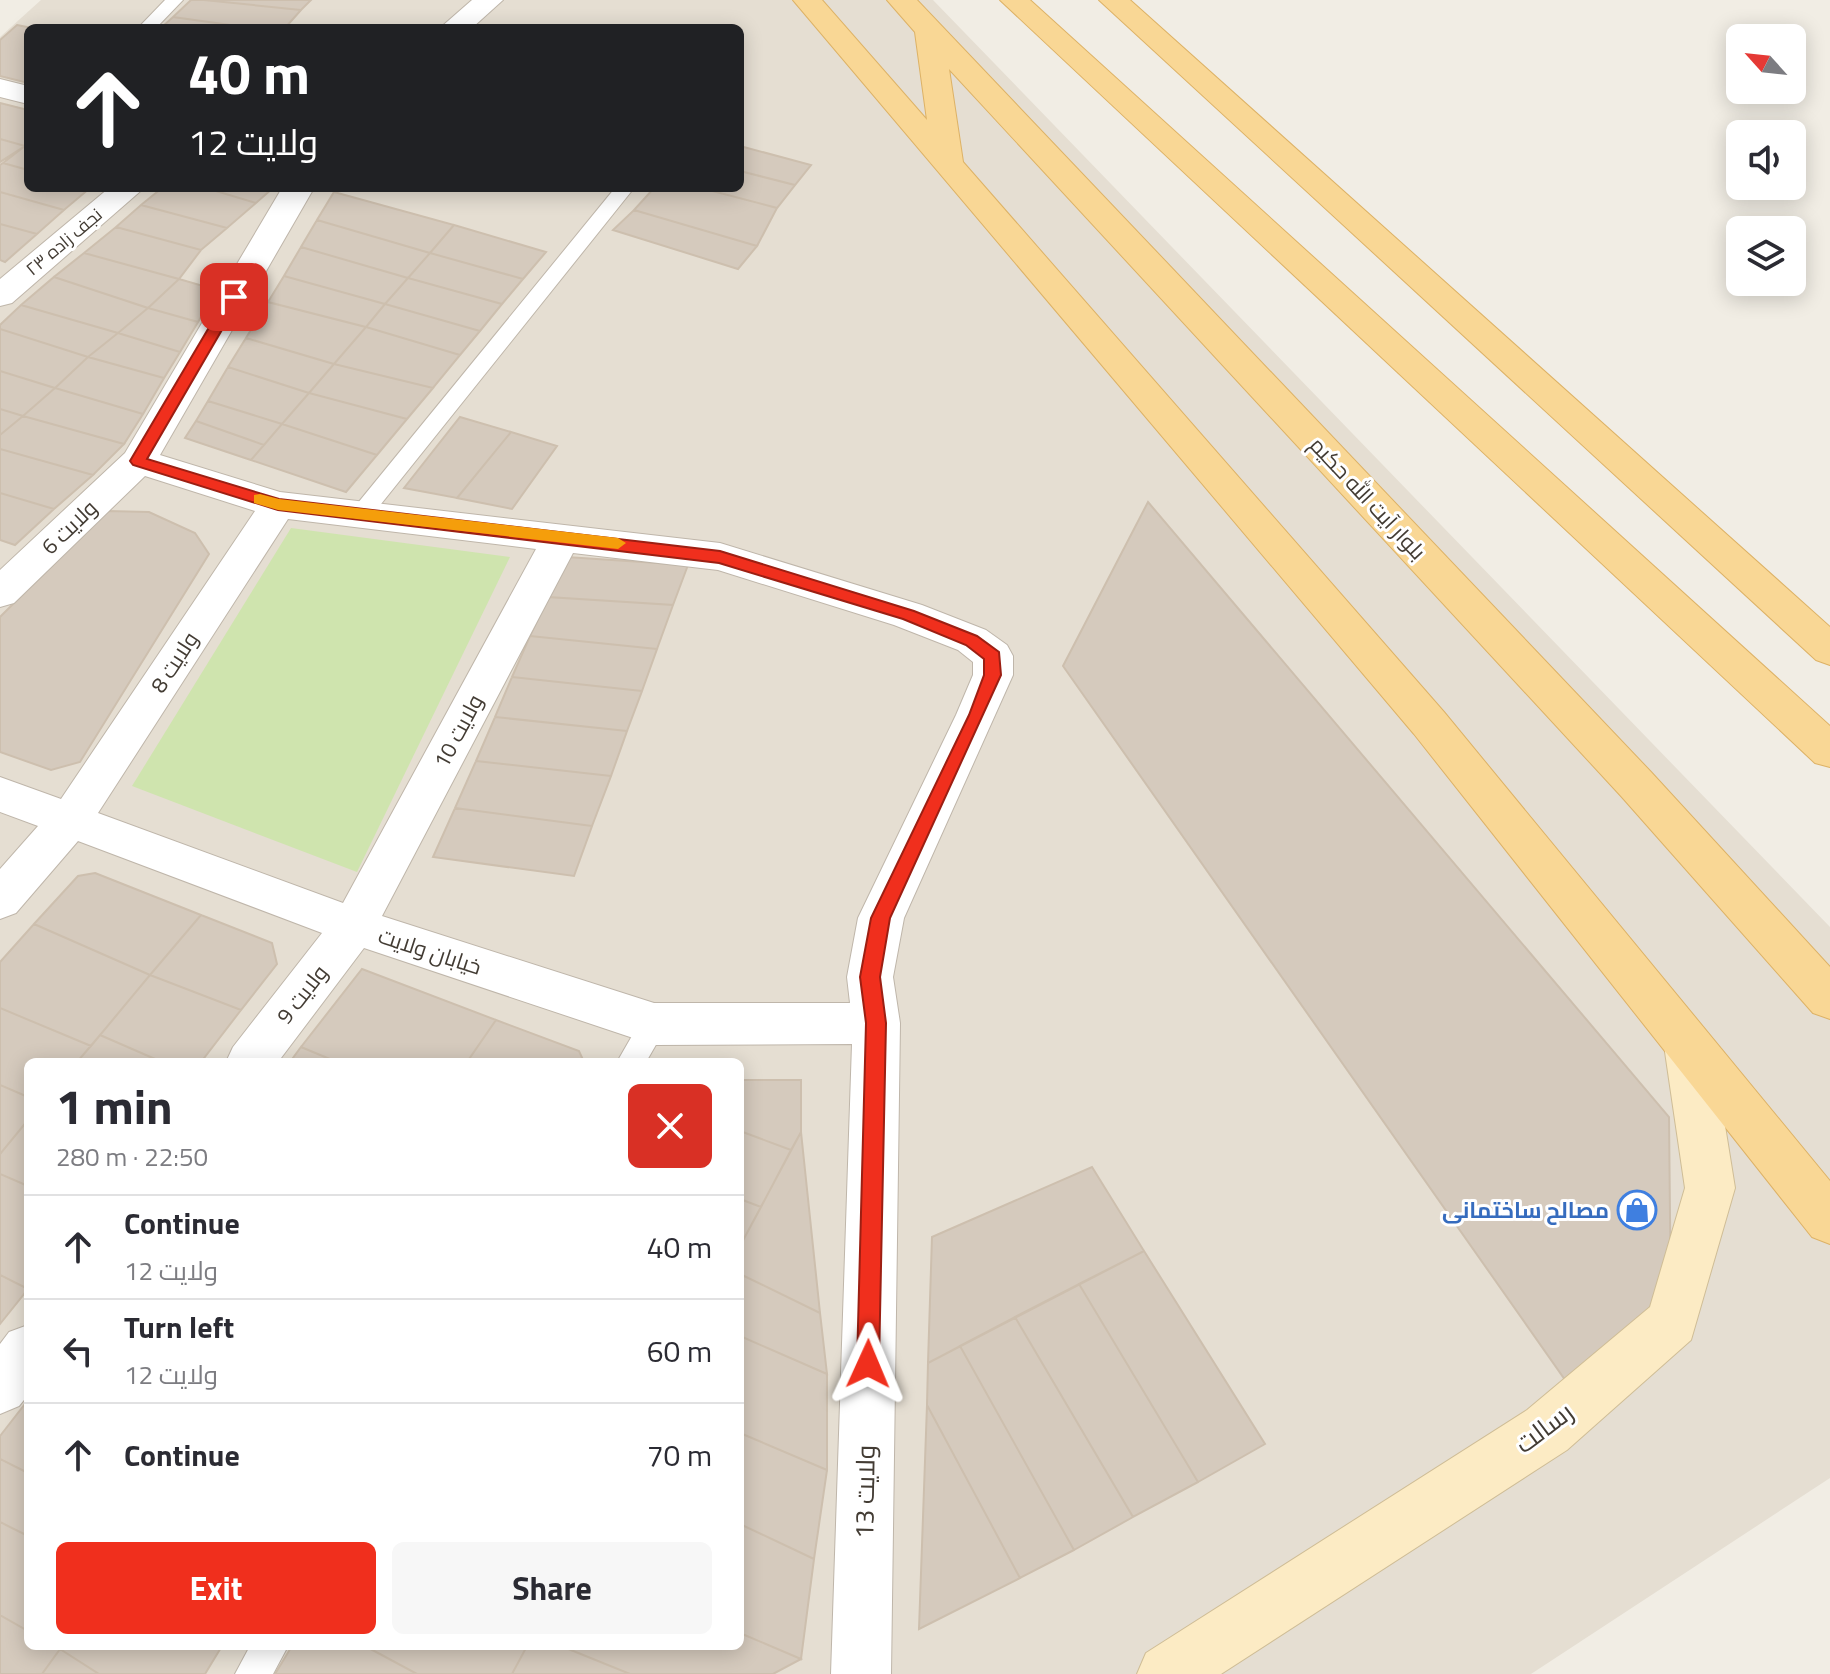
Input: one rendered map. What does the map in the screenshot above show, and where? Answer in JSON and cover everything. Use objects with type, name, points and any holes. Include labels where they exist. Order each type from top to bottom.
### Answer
[{"type":"main road","points":[[807,0],[1429,723],[1830,1220]]},
{"type":"main road","name":"بلوار آیت الله حکیم","points":[[901,0],[1636,784],[1830,999]]},
{"type":"main road","points":[[1014,0],[1830,751]]},
{"type":"main road","points":[[1113,0],[1830,650]]},
{"type":"main road","points":[[929,30],[948,164]]},
{"type":"main road","name":"رسالت","points":[[1167,1674],[1547,1430],[1672,1322],[1710,1188],[1688,1045]]},
{"type":"street","points":[[459,24],[489,0]]},
{"type":"street","points":[[0,88],[24,94]]},
{"type":"street","name":"نجف زاده ۲۳","points":[[0,296],[123,192]]},
{"type":"street","name":"ولایت 6","points":[[0,593],[138,461],[296,192]]},
{"type":"street","points":[[138,461],[278,505],[562,537]]},
{"type":"street","name":"ولایت 8","points":[[0,900],[70,820],[278,505]]},
{"type":"street","name":"ولایت 10","points":[[354,926],[562,537]]},
{"type":"street","name":"ولایت 13","points":[[562,537],[670,549],[748,565],[908,615],[972,640],[993,656],[993,675],[977,715],[881,918],[870,977],[876,1023],[861,1674]]},
{"type":"street","name":"خیابان ولایت","points":[[0,794],[354,926],[654,1024],[876,1023]]},
{"type":"street","name":"ولایت 9","points":[[253,1058],[354,926]]},
{"type":"street","points":[[0,1387],[24,1356]]},
{"type":"lane","points":[[150,24],[175,0]]},
{"type":"lane","points":[[361,514],[622,192]]},
{"type":"lane","points":[[633,1058],[654,1024]]},
{"type":"lane","points":[[253,1674],[268,1650]]},
{"type":"shaded area","points":[[41,0],[933,0],[1830,927],[1830,1478],[1531,1674],[0,1674],[0,37]]},
{"type":"green space","points":[[291,528],[510,557],[357,872],[132,786]]},
{"type":"building","points":[[191,0],[301,10],[289,24],[223,24],[173,17]]},
{"type":"building","points":[[204,0],[311,0],[301,10]]},
{"type":"building","points":[[173,17],[223,24],[165,24]]},
{"type":"building","points":[[17,25],[24,26],[24,82],[0,76],[0,40]]},
{"type":"building","points":[[0,103],[24,109],[24,146],[0,139]]},
{"type":"building","points":[[0,139],[24,146],[24,147],[0,162]]},
{"type":"building","points":[[24,147],[24,169],[3,163]]},
{"type":"building","points":[[744,147],[811,165],[795,185],[744,172]]},
{"type":"building","points":[[3,163],[24,169],[24,192],[85,192],[64,210],[0,192],[0,165]]},
{"type":"building","points":[[744,172],[795,185],[777,208],[716,192],[744,192]]},
{"type":"building","points":[[0,192],[64,210],[37,234],[0,224]]},
{"type":"building","points":[[157,192],[219,192],[256,203],[227,228],[141,205]]},
{"type":"building","points":[[219,192],[268,192],[256,203]]},
{"type":"building","points":[[334,192],[454,225],[430,253],[317,220]]},
{"type":"building","points":[[650,192],[716,192],[777,208],[757,246],[634,210]]},
{"type":"building","points":[[141,205],[227,228],[201,250],[116,227]]},
{"type":"building","points":[[634,210],[757,246],[738,269],[613,230]]},
{"type":"building","points":[[317,220],[430,253],[408,278],[301,247]]},
{"type":"building","points":[[0,224],[37,234],[5,262],[0,260]]},
{"type":"building","points":[[454,225],[546,252],[523,279],[430,253]]},
{"type":"building","points":[[116,227],[201,250],[179,279],[84,253]]},
{"type":"building","points":[[301,247],[408,278],[385,304],[284,276]]},
{"type":"building","points":[[84,253],[179,279],[148,308],[54,277]]},
{"type":"building","points":[[430,253],[523,279],[502,304],[408,278]]},
{"type":"building","points":[[284,276],[385,304],[366,327],[268,302]]},
{"type":"building","points":[[54,277],[148,308],[118,333],[21,305]]},
{"type":"building","points":[[408,278],[502,304],[480,331],[385,304]]},
{"type":"building","points":[[179,279],[217,290],[198,322],[148,308]]},
{"type":"building","points":[[268,302],[366,327],[334,364],[246,338]]},
{"type":"building","points":[[385,304],[480,331],[460,355],[366,327]]},
{"type":"building","points":[[21,305],[118,333],[88,357],[0,329],[0,325]]},
{"type":"building","points":[[148,308],[198,322],[180,352],[118,333]]},
{"type":"building","points":[[366,327],[460,355],[433,388],[334,364]]},
{"type":"building","points":[[0,329],[88,357],[55,388],[0,371]]},
{"type":"building","points":[[118,333],[180,352],[164,378],[88,357]]},
{"type":"building","points":[[246,338],[334,364],[309,393],[228,367]]},
{"type":"building","points":[[88,357],[164,378],[143,414],[55,388]]},
{"type":"building","points":[[334,364],[433,388],[407,419],[309,393]]},
{"type":"building","points":[[228,367],[309,393],[282,424],[208,401]]},
{"type":"building","points":[[0,371],[55,388],[23,416],[0,409]]},
{"type":"building","points":[[55,388],[143,414],[124,444],[23,416]]},
{"type":"building","points":[[309,393],[407,419],[377,455],[282,424]]},
{"type":"building","points":[[208,401],[282,424],[264,445],[196,421]]},
{"type":"building","points":[[0,409],[23,416],[0,435]]},
{"type":"building","points":[[23,416],[124,444],[93,475],[0,449],[0,435]]},
{"type":"building","points":[[460,417],[511,432],[457,498],[404,488]]},
{"type":"building","points":[[196,421],[264,445],[251,460],[185,438]]},
{"type":"building","points":[[282,424],[377,455],[346,492],[251,460]]},
{"type":"building","points":[[511,432],[557,446],[512,509],[457,498]]},
{"type":"building","points":[[0,449],[93,475],[54,509],[0,493]]},
{"type":"building","points":[[0,493],[54,509],[15,545],[0,540]]},
{"type":"building","points":[[1148,502],[1669,1117],[1671,1314],[1568,1384],[1063,666]]},
{"type":"building","points":[[107,511],[149,512],[195,533],[209,554],[80,762],[51,770],[0,752],[0,617]]},
{"type":"building","points":[[566,557],[688,565],[673,605],[548,597]]},
{"type":"building","points":[[548,597],[673,605],[657,649],[530,636]]},
{"type":"building","points":[[530,636],[657,649],[642,691],[512,677]]},
{"type":"building","points":[[512,677],[642,691],[627,731],[495,717]]},
{"type":"building","points":[[495,717],[627,731],[611,776],[476,761]]},
{"type":"building","points":[[476,761],[611,776],[592,826],[455,808]]},
{"type":"building","points":[[455,808],[592,826],[574,876],[433,857]]},
{"type":"building","points":[[95,873],[201,915],[150,975],[34,924],[78,876]]},
{"type":"building","points":[[201,915],[272,943],[277,964],[241,1010],[150,975]]},
{"type":"building","points":[[34,924],[150,975],[91,1046],[0,1008],[0,962]]},
{"type":"building","points":[[362,969],[496,1020],[470,1058],[327,1058],[301,1047]]},
{"type":"building","points":[[150,975],[241,1010],[204,1058],[153,1058],[100,1035]]},
{"type":"building","points":[[0,1008],[91,1046],[80,1058],[24,1058],[24,1095],[0,1085]]},
{"type":"building","points":[[496,1020],[579,1051],[582,1058],[470,1058]]},
{"type":"building","points":[[100,1035],[153,1058],[80,1058]]},
{"type":"building","points":[[301,1047],[327,1058],[293,1058]]},
{"type":"building","points":[[744,1080],[801,1080],[801,1132],[791,1150],[744,1132]]},
{"type":"building","points":[[0,1085],[24,1095],[24,1125],[0,1154]]},
{"type":"building","points":[[24,1125],[24,1184],[0,1174],[0,1154]]},
{"type":"building","points":[[744,1132],[791,1150],[761,1207],[744,1201]]},
{"type":"building","points":[[801,1132],[820,1313],[744,1276],[744,1239]]},
{"type":"building","points":[[1092,1167],[1144,1251],[928,1363],[932,1237]]},
{"type":"building","points":[[0,1174],[24,1184],[24,1287],[0,1275]]},
{"type":"building","points":[[744,1201],[761,1207],[744,1239]]},
{"type":"building","points":[[1144,1251],[1265,1444],[1198,1482],[1079,1284]]},
{"type":"building","points":[[0,1275],[24,1287],[24,1294],[0,1324]]},
{"type":"building","points":[[744,1276],[820,1313],[827,1374],[744,1338]]},
{"type":"building","points":[[1079,1284],[1198,1482],[1133,1517],[1015,1317]]},
{"type":"building","points":[[1015,1317],[1133,1517],[1074,1550],[960,1346]]},
{"type":"building","points":[[744,1338],[827,1374],[827,1470],[744,1435]]},
{"type":"building","points":[[960,1346],[1074,1550],[1020,1578],[927,1405],[928,1363]]},
{"type":"building","points":[[24,1405],[24,1471],[0,1459],[0,1436]]},
{"type":"building","points":[[927,1405],[1020,1578],[919,1629]]},
{"type":"building","points":[[744,1435],[827,1470],[814,1559],[744,1526]]},
{"type":"building","points":[[0,1459],[24,1471],[24,1534],[0,1522]]},
{"type":"building","points":[[0,1522],[24,1534],[24,1629],[0,1615]]},
{"type":"building","points":[[744,1526],[814,1559],[801,1659],[744,1635]]},
{"type":"building","points":[[0,1615],[24,1629],[24,1650],[59,1650],[42,1674],[0,1674]]},
{"type":"building","points":[[744,1635],[801,1659],[773,1674],[630,1674],[571,1650],[744,1650]]},
{"type":"building","points":[[62,1650],[220,1650],[205,1674],[99,1674]]},
{"type":"building","points":[[62,1650],[99,1674],[42,1674]]},
{"type":"building","points":[[290,1650],[372,1650],[417,1674],[275,1674]]},
{"type":"building","points":[[372,1650],[525,1650],[512,1674],[417,1674]]},
{"type":"building","points":[[525,1650],[571,1650],[630,1674],[512,1674]]},
{"type":"slow traffic","points":[[260,499],[278,505],[618,543]]},
{"type":"place","name":"مصالح ساختمانی","points":[[1637,1210]]},
{"type":"route","points":[[234,297],[138,461],[278,505],[720,557],[908,615],[972,640],[993,656],[993,675],[977,715],[881,918],[870,977],[876,1023],[868,1364]]}]
